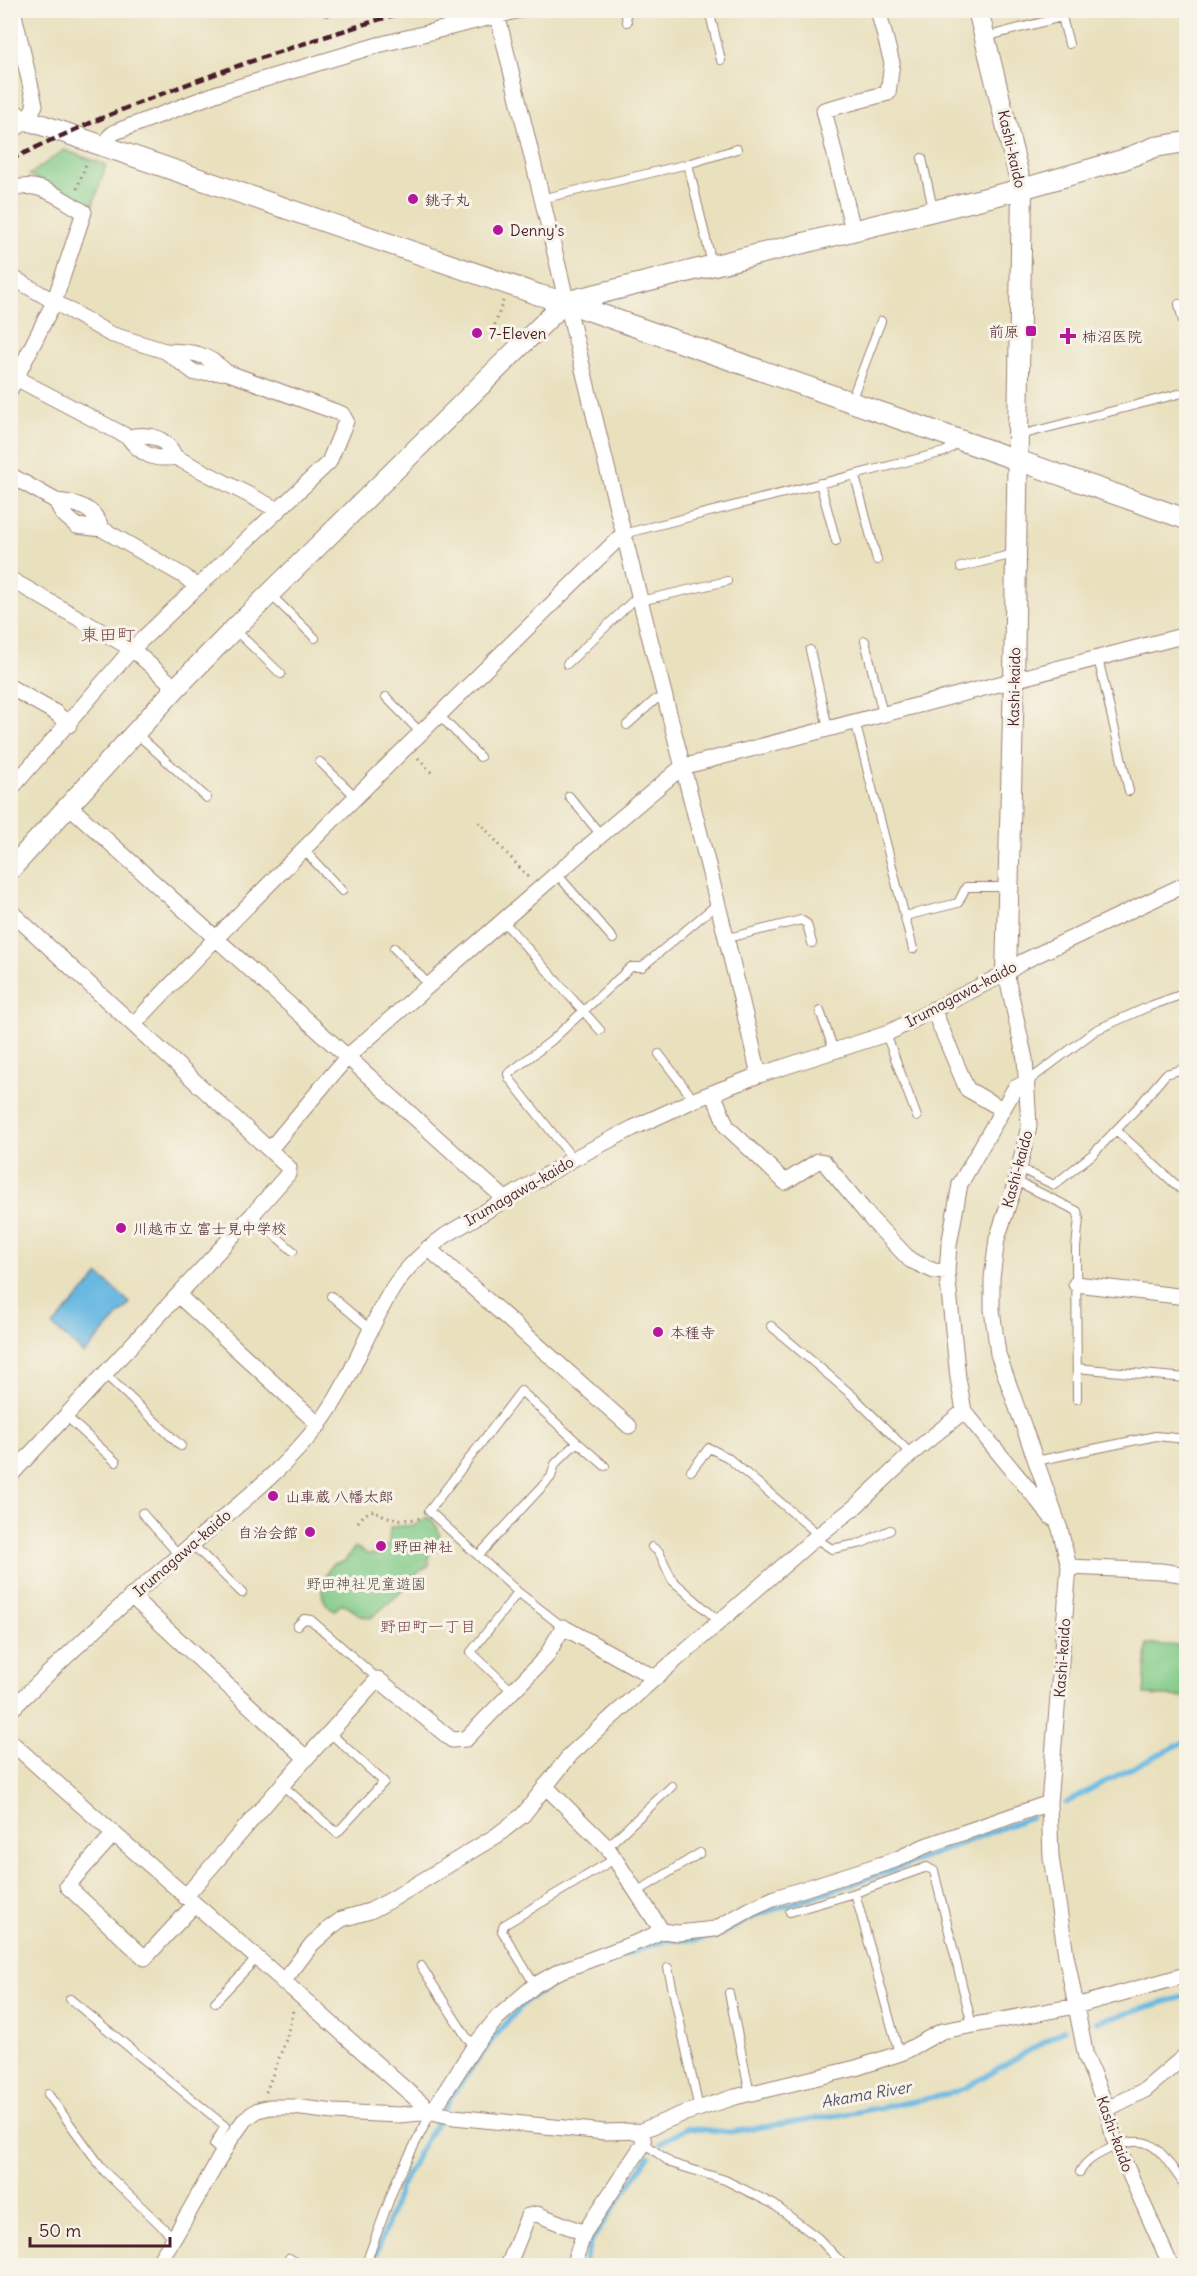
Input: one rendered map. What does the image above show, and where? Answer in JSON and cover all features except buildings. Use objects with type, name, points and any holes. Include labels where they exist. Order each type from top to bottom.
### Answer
[{"type":"street","points":[[10,133],[19,117],[35,105],[13,10]]},
{"type":"street","points":[[98,151],[115,132],[218,93],[378,45],[497,13],[520,10]]},
{"type":"street","points":[[853,230],[824,110],[888,93],[892,63],[878,10]]},
{"type":"street","name":"Kashi-kaido","points":[[978,10],[1023,189],[1010,887],[1006,973],[1025,1059],[1029,1126],[1018,1174],[997,1239],[992,1278],[992,1309],[998,1354],[1060,1529],[1069,1567],[1049,1803],[1051,1857],[1076,2006],[1086,2057],[1107,2109],[1117,2146],[1171,2265]]},
{"type":"street","points":[[497,13],[565,302],[664,697],[728,938],[759,1075]]},
{"type":"street","points":[[19,117],[98,151],[565,302],[1186,519]]},
{"type":"street","points":[[10,870],[176,688],[234,628],[565,302],[1023,189],[1122,160],[1155,147],[1186,140]]},
{"type":"street","points":[[1122,160],[1186,155]]},
{"type":"street","points":[[10,191],[19,186],[36,185],[84,212],[54,302],[13,381],[128,437],[147,457],[163,459],[175,457],[278,510]]},
{"type":"street","points":[[10,276],[110,334],[165,351],[195,373],[226,372],[342,414],[346,421],[329,462],[132,649],[69,725],[10,790]]},
{"type":"street","points":[[128,437],[150,435],[161,439],[171,448],[175,457]]},
{"type":"street","points":[[10,475],[56,501],[62,513],[76,526],[102,529],[184,576],[197,587]]},
{"type":"street","points":[[134,1024],[303,849],[623,534]]},
{"type":"street","points":[[10,579],[132,649],[176,688]]},
{"type":"street","points":[[270,1149],[348,1056],[682,767],[1186,635]]},
{"type":"street","points":[[10,687],[56,713],[69,725]]},
{"type":"street","points":[[68,805],[505,1199]]},
{"type":"street","name":"Irumagawa-kaido","points":[[10,1710],[132,1596],[274,1472],[319,1425],[343,1388],[394,1285],[428,1248],[466,1221],[573,1159],[694,1100],[759,1075],[886,1034],[1006,973],[1024,961],[1186,884]]},
{"type":"street","points":[[10,911],[289,1168],[288,1174],[252,1215],[10,1476]]},
{"type":"street","points":[[933,1009],[967,1089],[1002,1109]]},
{"type":"street","points":[[1027,1082],[1015,1088],[960,1184],[949,1245],[947,1272],[958,1378],[964,1411],[1060,1529]]},
{"type":"street","points":[[713,1093],[727,1127],[786,1182],[818,1161],[824,1162],[872,1220],[910,1260],[934,1271],[947,1272]]},
{"type":"street","points":[[428,1248],[629,1426]]},
{"type":"street","points":[[1076,1284],[1186,1298]]},
{"type":"street","points":[[178,1295],[319,1425]]},
{"type":"street","points":[[283,1982],[312,1944],[342,1919],[370,1911],[389,1901],[496,1836],[523,1815],[571,1754],[817,1537],[856,1506],[911,1454],[964,1411]]},
{"type":"street","points":[[1069,1567],[1161,1571],[1186,1575]]},
{"type":"street","points":[[132,1596],[306,1758]]},
{"type":"street","points":[[112,1834],[67,1886],[145,1958],[282,1785],[378,1679],[452,1740],[466,1739],[513,1692],[546,1657],[563,1627],[655,1678]]},
{"type":"street","points":[[10,1742],[112,1834],[297,1993],[390,2078],[432,2112]]},
{"type":"street","points":[[545,1786],[611,1852],[662,1931]]},
{"type":"street","points":[[432,2112],[475,2045],[498,2018],[535,1985],[560,1971],[662,1931],[678,1933],[715,1929],[775,1898],[895,1860],[925,1846],[1049,1803]]},
{"type":"street","points":[[573,2265],[584,2233],[642,2137],[699,2109],[856,2068],[899,2053],[942,2031],[1076,2006],[1186,1975]]},
{"type":"street","points":[[1107,2109],[1145,2090],[1186,2055]]},
{"type":"street","points":[[156,2265],[174,2238],[222,2153],[245,2119],[258,2110],[270,2107],[294,2107],[334,2112],[399,2115],[432,2112],[454,2117],[642,2137]]},
{"type":"street","points":[[508,2265],[528,2217],[537,2214],[584,2233]]},
{"type":"lane","points":[[625,10],[627,22]]},
{"type":"lane","points":[[709,10],[721,60]]},
{"type":"lane","points":[[984,37],[1062,17],[1069,44]]},
{"type":"lane","points":[[541,200],[688,164],[737,149]]},
{"type":"lane","points":[[922,158],[933,211]]},
{"type":"lane","points":[[688,164],[712,265]]},
{"type":"lane","points":[[1179,304],[1186,334]]},
{"type":"lane","points":[[851,401],[881,321]]},
{"type":"lane","points":[[1019,435],[1186,392]]},
{"type":"lane","points":[[623,534],[944,452],[951,448],[955,438]]},
{"type":"lane","points":[[855,476],[877,560]]},
{"type":"lane","points":[[820,483],[836,541]]},
{"type":"lane","points":[[961,567],[1016,553]]},
{"type":"lane","points":[[567,664],[639,598],[727,581]]},
{"type":"lane","points":[[269,593],[315,638]]},
{"type":"lane","points":[[234,628],[281,674]]},
{"type":"lane","points":[[865,641],[883,714]]},
{"type":"lane","points":[[810,650],[828,728]]},
{"type":"lane","points":[[1098,658],[1129,791]]},
{"type":"lane","points":[[386,697],[421,733]]},
{"type":"lane","points":[[627,725],[655,700],[664,697]]},
{"type":"lane","points":[[439,715],[480,758]]},
{"type":"lane","points":[[855,721],[914,948]]},
{"type":"lane","points":[[137,733],[207,798]]},
{"type":"lane","points":[[320,762],[356,797]]},
{"type":"lane","points":[[569,796],[601,835]]},
{"type":"lane","points":[[303,849],[342,891]]},
{"type":"lane","points":[[557,874],[613,939]]},
{"type":"lane","points":[[905,916],[958,903],[966,887],[1010,887]]},
{"type":"lane","points":[[573,1159],[508,1074],[551,1041],[631,967],[642,967],[718,903]]},
{"type":"lane","points":[[728,938],[801,921],[807,924],[813,943]]},
{"type":"lane","points":[[504,922],[600,1030]]},
{"type":"lane","points":[[394,948],[429,984]]},
{"type":"lane","points":[[1027,1082],[1096,1030],[1186,993]]},
{"type":"lane","points":[[820,1011],[834,1051]]},
{"type":"lane","points":[[886,1034],[917,1118]]},
{"type":"lane","points":[[659,1054],[694,1100]]},
{"type":"lane","points":[[1018,1174],[1054,1185],[1093,1154],[1166,1074],[1186,1068]]},
{"type":"lane","points":[[1116,1130],[1186,1194]]},
{"type":"lane","points":[[1018,1174],[1077,1211],[1079,1218],[1076,1248],[1077,1399]]},
{"type":"lane","points":[[252,1215],[293,1251]]},
{"type":"lane","points":[[331,1296],[371,1330]]},
{"type":"lane","points":[[771,1326],[853,1396],[911,1454]]},
{"type":"lane","points":[[1077,1368],[1186,1378]]},
{"type":"lane","points":[[105,1374],[181,1446]]},
{"type":"lane","points":[[563,1627],[518,1592],[429,1511],[521,1391],[605,1466]]},
{"type":"lane","points":[[66,1416],[116,1462]]},
{"type":"lane","points":[[1036,1461],[1156,1436],[1186,1439]]},
{"type":"lane","points":[[479,1555],[551,1477],[555,1464],[577,1442]]},
{"type":"lane","points":[[691,1471],[709,1448],[727,1457],[832,1549],[862,1543],[890,1530]]},
{"type":"lane","points":[[142,1514],[179,1555]]},
{"type":"lane","points":[[192,1544],[242,1593]]},
{"type":"lane","points":[[652,1547],[659,1552],[672,1580],[720,1622]]},
{"type":"lane","points":[[513,1692],[471,1652],[518,1592]]},
{"type":"lane","points":[[297,1626],[304,1619],[311,1620],[378,1679]]},
{"type":"lane","points":[[282,1785],[338,1833],[384,1782],[330,1733]]},
{"type":"lane","points":[[535,1985],[502,1931],[504,1925],[611,1852],[672,1786]]},
{"type":"lane","points":[[637,1892],[700,1853]]},
{"type":"lane","points":[[790,1912],[855,1893],[927,1867],[934,1871],[972,2025]]},
{"type":"lane","points":[[855,1893],[899,2053]]},
{"type":"lane","points":[[215,2002],[256,1959]]},
{"type":"lane","points":[[421,1966],[467,2038],[475,2045]]},
{"type":"lane","points":[[668,1968],[699,2109]]},
{"type":"lane","points":[[729,1993],[750,2094]]},
{"type":"lane","points":[[70,1999],[225,2126],[214,2145],[222,2153]]},
{"type":"lane","points":[[48,2094],[105,2172],[174,2238]]},
{"type":"lane","points":[[365,2265],[397,2179],[432,2112]]},
{"type":"lane","points":[[642,2137],[670,2163],[725,2180],[773,2204],[818,2238],[845,2265]]},
{"type":"lane","points":[[1080,2172],[1084,2163],[1117,2146],[1134,2141],[1146,2142],[1159,2150],[1184,2184]]},
{"type":"lane","points":[[290,2258],[302,2265]]},
{"type":"path","points":[[76,193],[98,151]]},
{"type":"path","points":[[495,325],[501,307]]},
{"type":"path","points":[[407,747],[434,774]]},
{"type":"path","points":[[479,822],[539,890]]},
{"type":"path","points":[[358,1522],[365,1514],[374,1510],[382,1515],[408,1520],[419,1519],[429,1511]]},
{"type":"path","points":[[258,2110],[286,2037],[297,1993]]},
{"type":"green space","points":[[64,150],[106,165],[93,205],[29,175]]},
{"type":"green space","name":"野田神社児童遊園","points":[[427,1517],[437,1527],[439,1544],[438,1549],[429,1553],[429,1565],[416,1574],[414,1584],[406,1588],[371,1618],[362,1616],[342,1603],[334,1611],[328,1606],[324,1601],[322,1589],[332,1564],[345,1561],[355,1547],[368,1554],[378,1555],[389,1543],[390,1527],[416,1525]]},
{"type":"green space","points":[[1147,1644],[1186,1646],[1186,1697],[1144,1695]]},
{"type":"water","points":[[99,1275],[130,1303],[84,1354],[53,1326]]},
{"type":"waterway","points":[[1066,1803],[1186,1741]]},
{"type":"waterway","points":[[372,2266],[400,2188],[420,2150],[453,2094],[498,2032],[528,1999],[563,1979],[666,1940],[696,1940],[717,1936],[758,1915],[890,1871],[1031,1817]]},
{"type":"waterway","name":"Akama River","points":[[1096,2022],[1186,1996]]},
{"type":"waterway","name":"Akama River","points":[[661,2143],[686,2128],[730,2132],[852,2113],[949,2094],[965,2088],[1064,2030]]},
{"type":"waterway","name":"Akama River","points":[[584,2266],[590,2243],[649,2156]]},
{"type":"railway","points":[[10,160],[107,116],[207,77],[410,10]]},
{"type":"place","name":"銚子丸","points":[[413,199]]},
{"type":"place","name":"Denny's","points":[[498,230]]},
{"type":"place","name":"前原","points":[[1031,331]]},
{"type":"place","name":"7-Eleven","points":[[477,333]]},
{"type":"place","name":"柿沼医院","points":[[1068,336]]},
{"type":"place","name":"川越市立 富士見中学校","points":[[121,1228]]},
{"type":"place","name":"本種寺","points":[[658,1332]]},
{"type":"place","name":"山車蔵 八幡太郎","points":[[273,1496]]},
{"type":"place","name":"自治会館","points":[[310,1532]]},
{"type":"place","name":"野田神社","points":[[381,1546]]},
{"type":"district","name":"東田町","points":[[108,634]]},
{"type":"district","name":"野田町一丁目","points":[[428,1626]]}]
